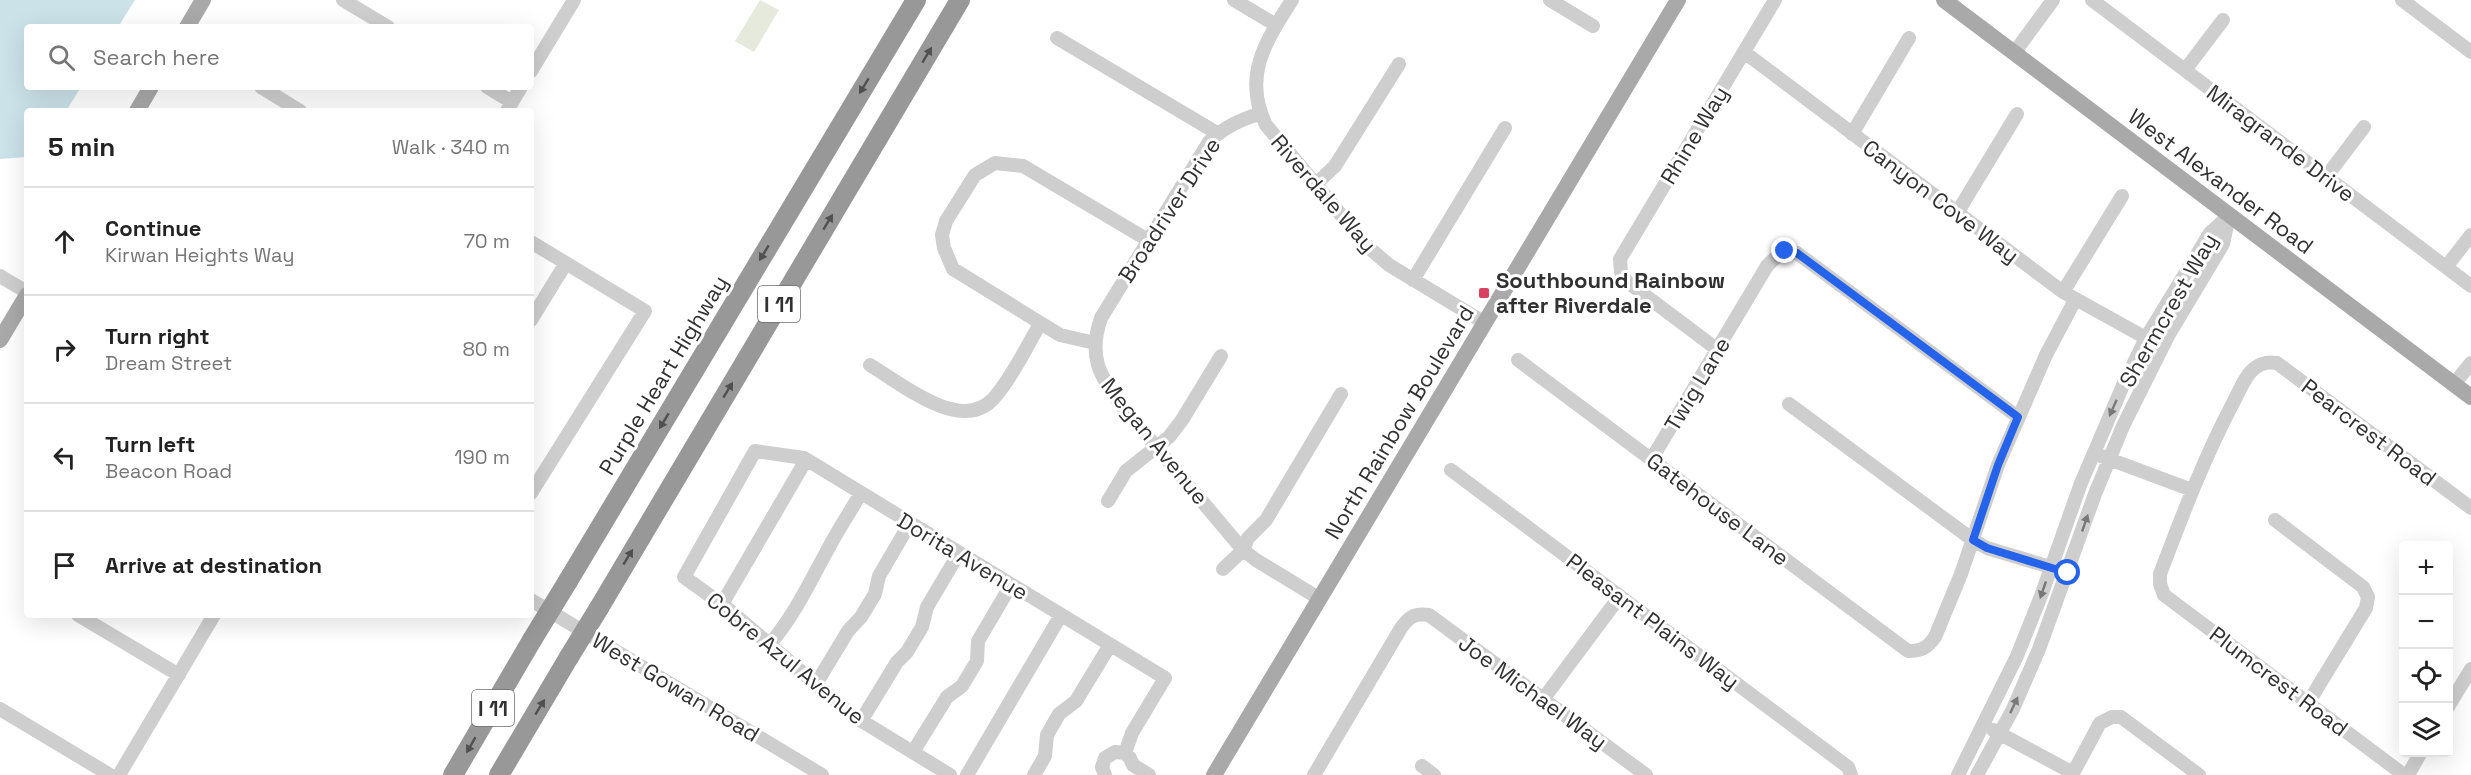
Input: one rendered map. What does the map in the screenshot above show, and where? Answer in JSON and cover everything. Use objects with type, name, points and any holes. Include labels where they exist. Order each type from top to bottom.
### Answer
[{"type":"highway","name":"Purple Heart Highway","points":[[453,775],[567,580],[916,0]]},
{"type":"highway","name":"I 11","points":[[499,775],[960,0]]},
{"type":"main road","points":[[189,24],[204,0]]},
{"type":"main road","name":"North Rainbow Boulevard","points":[[1214,775],[1678,0]]},
{"type":"main road","name":"West Alexander Road","points":[[1944,0],[2471,397]]},
{"type":"main road","points":[[139,108],[149,90]]},
{"type":"main road","points":[[0,340],[24,299]]},
{"type":"street","points":[[343,0],[383,24]]},
{"type":"street","points":[[534,66],[574,0]]},
{"type":"street","points":[[1234,0],[1276,25]]},
{"type":"street","points":[[1260,114],[1256,79],[1262,51],[1292,0]]},
{"type":"street","points":[[1550,0],[1593,26]]},
{"type":"street","name":"Rhine Way","points":[[1718,350],[1626,280],[1621,272],[1620,259],[1775,0]]},
{"type":"street","points":[[2014,53],[2054,0]]},
{"type":"street","name":"Miragrande Drive","points":[[2092,0],[2471,286]]},
{"type":"street","points":[[2402,0],[2471,52]]},
{"type":"street","points":[[2185,70],[2223,20]]},
{"type":"street","points":[[1057,38],[1217,133]]},
{"type":"street","points":[[1852,134],[1909,38]]},
{"type":"street","name":"Canyon Cove Way","points":[[1744,52],[2069,296],[2146,338]]},
{"type":"street","points":[[1315,185],[1335,166],[1399,64]]},
{"type":"street","points":[[266,90],[295,108]]},
{"type":"street","points":[[490,90],[509,107],[519,90]]},
{"type":"street","name":"Riverdale Way","points":[[1260,114],[1266,125],[1368,248],[1389,265],[1485,323]]},
{"type":"street","name":"Broadriver Drive","points":[[1095,343],[1101,318],[1209,141],[1217,133],[1247,117],[1260,114]]},
{"type":"street","points":[[1958,213],[2017,114]]},
{"type":"street","points":[[2326,177],[2364,127]]},
{"type":"street","points":[[1413,280],[1505,128]]},
{"type":"street","points":[[1095,343],[1060,335],[953,269],[944,248],[942,234],[946,221],[975,175],[995,163],[1023,166],[1148,240]]},
{"type":"street","points":[[1973,540],[1998,465],[2069,296],[2122,196]]},
{"type":"street","name":"Shermcrest Way","points":[[1958,775],[1985,725],[2017,656],[2093,453],[2146,338],[2210,233],[2229,216]]},
{"type":"street","name":"Shermcrest Way","points":[[1977,775],[2027,678],[2109,459],[2151,368],[2184,307],[2223,244],[2229,216]]},
{"type":"street","points":[[2446,267],[2471,235]]},
{"type":"street","points":[[534,244],[645,311],[534,488]]},
{"type":"street","name":"Twig Lane","points":[[1651,460],[1767,266],[1776,256],[1785,251],[1797,253],[2018,417]]},
{"type":"street","points":[[534,315],[566,263]]},
{"type":"street","points":[[0,276],[24,292]]},
{"type":"street","points":[[870,365],[932,403],[951,411],[977,410],[995,397],[1040,324]]},
{"type":"street","name":"Megan Avenue","points":[[1095,343],[1099,371],[1105,383],[1243,550],[1320,599]]},
{"type":"street","points":[[1108,501],[1126,471],[1156,447],[1182,420],[1221,356]]},
{"type":"street","name":"Gatehouse Lane","points":[[1518,360],[1908,651],[1920,651],[1929,646],[1935,637],[1973,540]]},
{"type":"street","name":"Pearcrest Road","points":[[2192,490],[2218,431],[2247,377],[2254,368],[2266,362],[2277,363],[2471,508]]},
{"type":"street","points":[[2454,384],[2471,363]]},
{"type":"street","points":[[1223,569],[1243,550],[1248,538],[1266,520],[1341,394]]},
{"type":"street","points":[[1789,404],[1973,540],[1987,548],[2068,573]]},
{"type":"street","name":"Dorita Avenue","points":[[684,577],[755,451],[806,460],[1165,678],[1132,733],[1125,753]]},
{"type":"street","points":[[2093,453],[2192,490]]},
{"type":"street","points":[[722,604],[806,460]]},
{"type":"street","name":"Pleasant Plains Way","points":[[1451,470],[1848,767],[1851,775]]},
{"type":"street","name":"Plumcrest Road","points":[[2192,490],[2160,574],[2160,585],[2164,595],[2406,775]]},
{"type":"street","points":[[770,644],[782,631],[861,494]]},
{"type":"street","points":[[2275,520],[2363,587],[2368,597],[2366,608],[2308,703]]},
{"type":"street","points":[[816,684],[848,631],[861,616],[874,594],[879,576],[910,523]]},
{"type":"street","points":[[861,721],[897,662],[907,652],[922,627],[927,607],[959,553]]},
{"type":"street","name":"Cobre Azul Avenue","points":[[684,577],[722,604],[861,721],[950,775]]},
{"type":"street","points":[[913,752],[947,697],[962,686],[977,661],[978,641],[1011,585]]},
{"type":"street","points":[[1544,699],[1620,596]]},
{"type":"street","name":"West Gowan Road","points":[[534,602],[822,775]]},
{"type":"street","name":"Joe Michael Way","points":[[1314,775],[1401,628],[1409,617],[1419,613],[1429,615],[1646,775]]},
{"type":"street","points":[[967,775],[1061,615]]},
{"type":"street","points":[[83,618],[179,675]]},
{"type":"street","points":[[119,775],[212,618]]},
{"type":"street","points":[[1034,775],[1045,756],[1047,735],[1059,714],[1076,701],[1110,645]]},
{"type":"street","points":[[2450,703],[2471,669]]},
{"type":"street","points":[[0,709],[110,775]]},
{"type":"street","points":[[1985,725],[2073,774],[2100,723],[2112,717],[2121,717],[2199,775]]},
{"type":"street","points":[[1105,775],[1102,767],[1105,758],[1115,752],[1125,753],[1133,765],[1149,775]]},
{"type":"street","points":[[2406,775],[2418,757]]},
{"type":"street","points":[[1422,766],[1434,775]]},
{"type":"shaded area","points":[[760,0],[779,10],[754,52],[735,41]]},
{"type":"water","points":[[0,0],[135,0],[120,24],[24,24],[24,90],[79,90],[68,108],[24,108],[24,157],[0,159]]},
{"type":"place","name":"Southbound Rainbow after Riverdale","points":[[1484,293]]},
{"type":"route","points":[[1785,251],[1797,253],[2018,417],[1998,465],[1973,540],[1987,548],[2068,573]]}]
